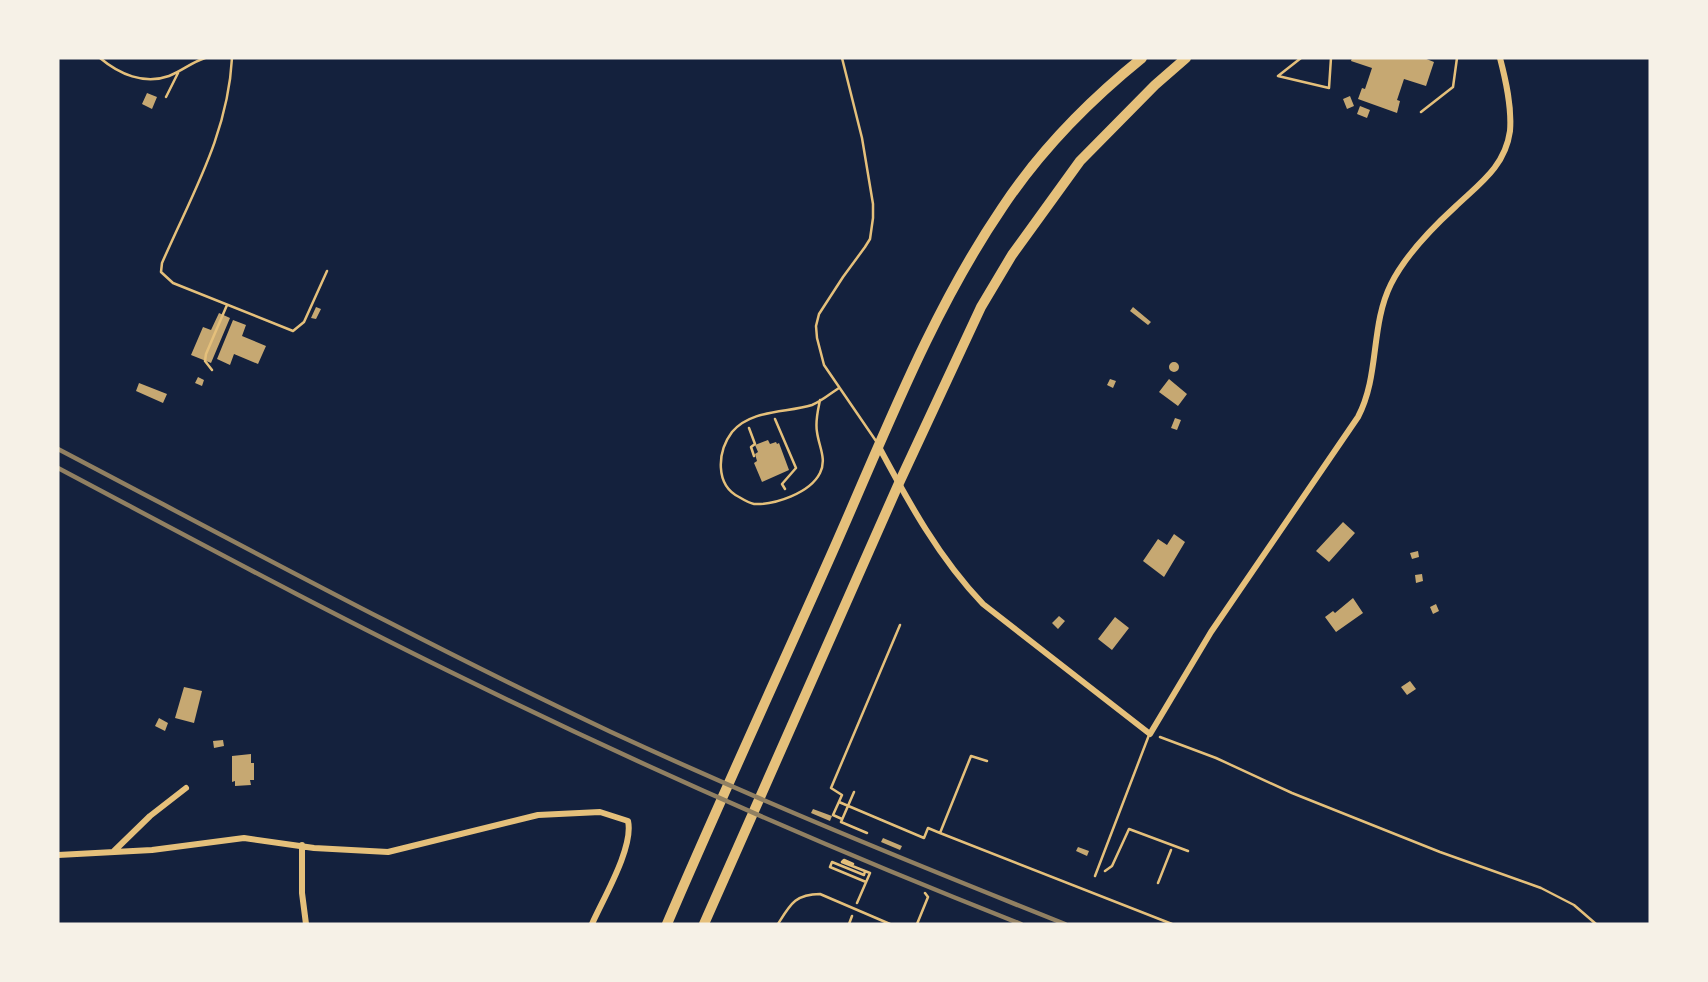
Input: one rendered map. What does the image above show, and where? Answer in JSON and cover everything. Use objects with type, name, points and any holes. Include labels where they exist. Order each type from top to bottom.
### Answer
[{"type":"main road","points":[[667,924],[701,842],[944,305],[1003,206],[1037,162],[1083,110],[1142,58]]},
{"type":"main road","points":[[704,924],[899,483],[981,307],[1012,255],[1080,162],[1155,85],[1186,58]]},
{"type":"street","points":[[879,447],[930,537],[953,571],[983,604],[1150,734],[1211,632],[1358,417],[1373,374],[1384,300],[1398,271],[1456,206],[1491,174],[1504,151],[1510,132],[1510,117],[1500,58]]},
{"type":"street","points":[[113,852],[149,816],[186,788]]},
{"type":"street","points":[[58,855],[152,850],[244,838],[334,850],[388,852],[538,815],[587,812],[616,816],[628,821],[630,829],[626,846],[592,924]]},
{"type":"street","points":[[302,845],[302,893],[306,924]]},
{"type":"lane","points":[[100,58],[114,69],[137,78],[156,79],[205,58]]},
{"type":"lane","points":[[232,58],[227,104],[218,135],[160,269],[163,276],[173,283],[288,331],[296,331],[304,322],[327,271]]},
{"type":"lane","points":[[842,58],[862,138],[873,218],[870,239],[830,296],[819,314],[816,326],[824,365],[879,447]]},
{"type":"lane","points":[[1301,58],[1278,76],[1329,88],[1331,58]]},
{"type":"lane","points":[[1420,112],[1453,87],[1457,58]]},
{"type":"lane","points":[[166,97],[180,70]]},
{"type":"lane","points":[[212,370],[206,365],[206,354],[227,305]]},
{"type":"lane","points":[[820,400],[817,430],[824,460],[819,475],[808,487],[788,497],[752,504],[731,493],[722,477],[720,458],[733,430],[772,412],[813,404],[839,387]]},
{"type":"lane","points":[[1097,876],[1150,734]]},
{"type":"lane","points":[[778,924],[791,905],[807,894],[820,894],[890,924]]},
{"type":"path","points":[[772,412],[796,468],[782,484],[788,497]]},
{"type":"path","points":[[746,422],[755,444],[751,447],[754,456]]},
{"type":"path","points":[[867,833],[841,822],[842,819],[833,815],[841,792],[831,788],[900,625]]},
{"type":"path","points":[[1150,734],[1216,758],[1292,793],[1403,837],[1541,888],[1574,905],[1596,924]]},
{"type":"path","points":[[940,832],[971,756],[987,761]]},
{"type":"path","points":[[842,819],[854,792]]},
{"type":"path","points":[[839,802],[924,838],[928,828],[940,832],[1172,924]]},
{"type":"path","points":[[1097,876],[1112,866],[1129,829],[1188,851]]},
{"type":"path","points":[[1158,883],[1171,850]]},
{"type":"path","points":[[853,864],[843,859],[842,862],[865,871],[870,873],[867,880],[830,867],[832,862],[864,875],[865,871]]},
{"type":"path","points":[[917,924],[928,897],[925,893]]},
{"type":"building","points":[[1352,58],[1424,58],[1434,62],[1426,86],[1404,79],[1397,100],[1400,101],[1397,113],[1358,99],[1362,88],[1365,89],[1372,68],[1351,61]]},
{"type":"building","points":[[147,93],[157,97],[152,109],[142,104]]},
{"type":"building","points":[[1350,96],[1354,106],[1347,109],[1343,99]]},
{"type":"building","points":[[1360,106],[1370,110],[1367,118],[1357,114]]},
{"type":"building","points":[[316,307],[321,309],[316,319],[311,318]]},
{"type":"building","points":[[1133,307],[1151,322],[1148,325],[1130,311]]},
{"type":"building","points":[[219,313],[230,318],[211,363],[191,355],[203,327],[211,330]]},
{"type":"building","points":[[233,320],[246,325],[242,336],[266,346],[258,364],[234,354],[230,365],[217,359]]},
{"type":"building","points":[[1174,362],[1179,367],[1174,372],[1169,367]]},
{"type":"building","points":[[198,377],[204,380],[202,386],[195,383]]},
{"type":"building","points":[[1110,379],[1116,381],[1113,388],[1107,385]]},
{"type":"building","points":[[1169,379],[1187,394],[1178,406],[1159,392]]},
{"type":"building","points":[[139,383],[167,394],[163,403],[136,391]]},
{"type":"building","points":[[1175,418],[1181,420],[1177,430],[1171,428]]},
{"type":"building","points":[[768,440],[770,444],[779,443],[789,470],[762,482],[754,463],[757,461],[755,454],[758,452],[755,445]]},
{"type":"building","points":[[1343,522],[1355,533],[1329,562],[1316,551]]},
{"type":"building","points":[[1174,534],[1185,542],[1164,577],[1143,561],[1158,539],[1167,545]]},
{"type":"building","points":[[1418,551],[1419,557],[1412,559],[1410,553]]},
{"type":"building","points":[[1422,574],[1423,581],[1416,583],[1415,575]]},
{"type":"building","points":[[1353,598],[1363,613],[1336,632],[1325,617],[1333,611],[1335,613]]},
{"type":"building","points":[[1436,604],[1439,611],[1433,614],[1430,607]]},
{"type":"building","points":[[1059,616],[1065,621],[1058,629],[1052,623]]},
{"type":"building","points":[[1115,617],[1129,628],[1112,650],[1098,639]]},
{"type":"building","points":[[1410,681],[1416,689],[1407,695],[1401,687]]},
{"type":"building","points":[[184,687],[202,691],[194,723],[175,718]]},
{"type":"building","points":[[159,718],[168,723],[165,731],[155,726]]},
{"type":"building","points":[[223,740],[224,746],[214,748],[213,741]]},
{"type":"building","points":[[251,754],[254,780],[250,780],[251,785],[235,786],[235,781],[232,782],[232,756]]},
{"type":"building","points":[[813,809],[832,816],[830,821],[811,813]]},
{"type":"building","points":[[883,838],[902,846],[900,850],[881,842]]},
{"type":"building","points":[[1078,847],[1089,851],[1087,856],[1076,851]]},
{"type":"railway","points":[[58,449],[264,558],[541,699],[723,783],[1065,924]]},
{"type":"railway","points":[[58,468],[415,655],[535,713],[741,808],[1021,924]]}]
